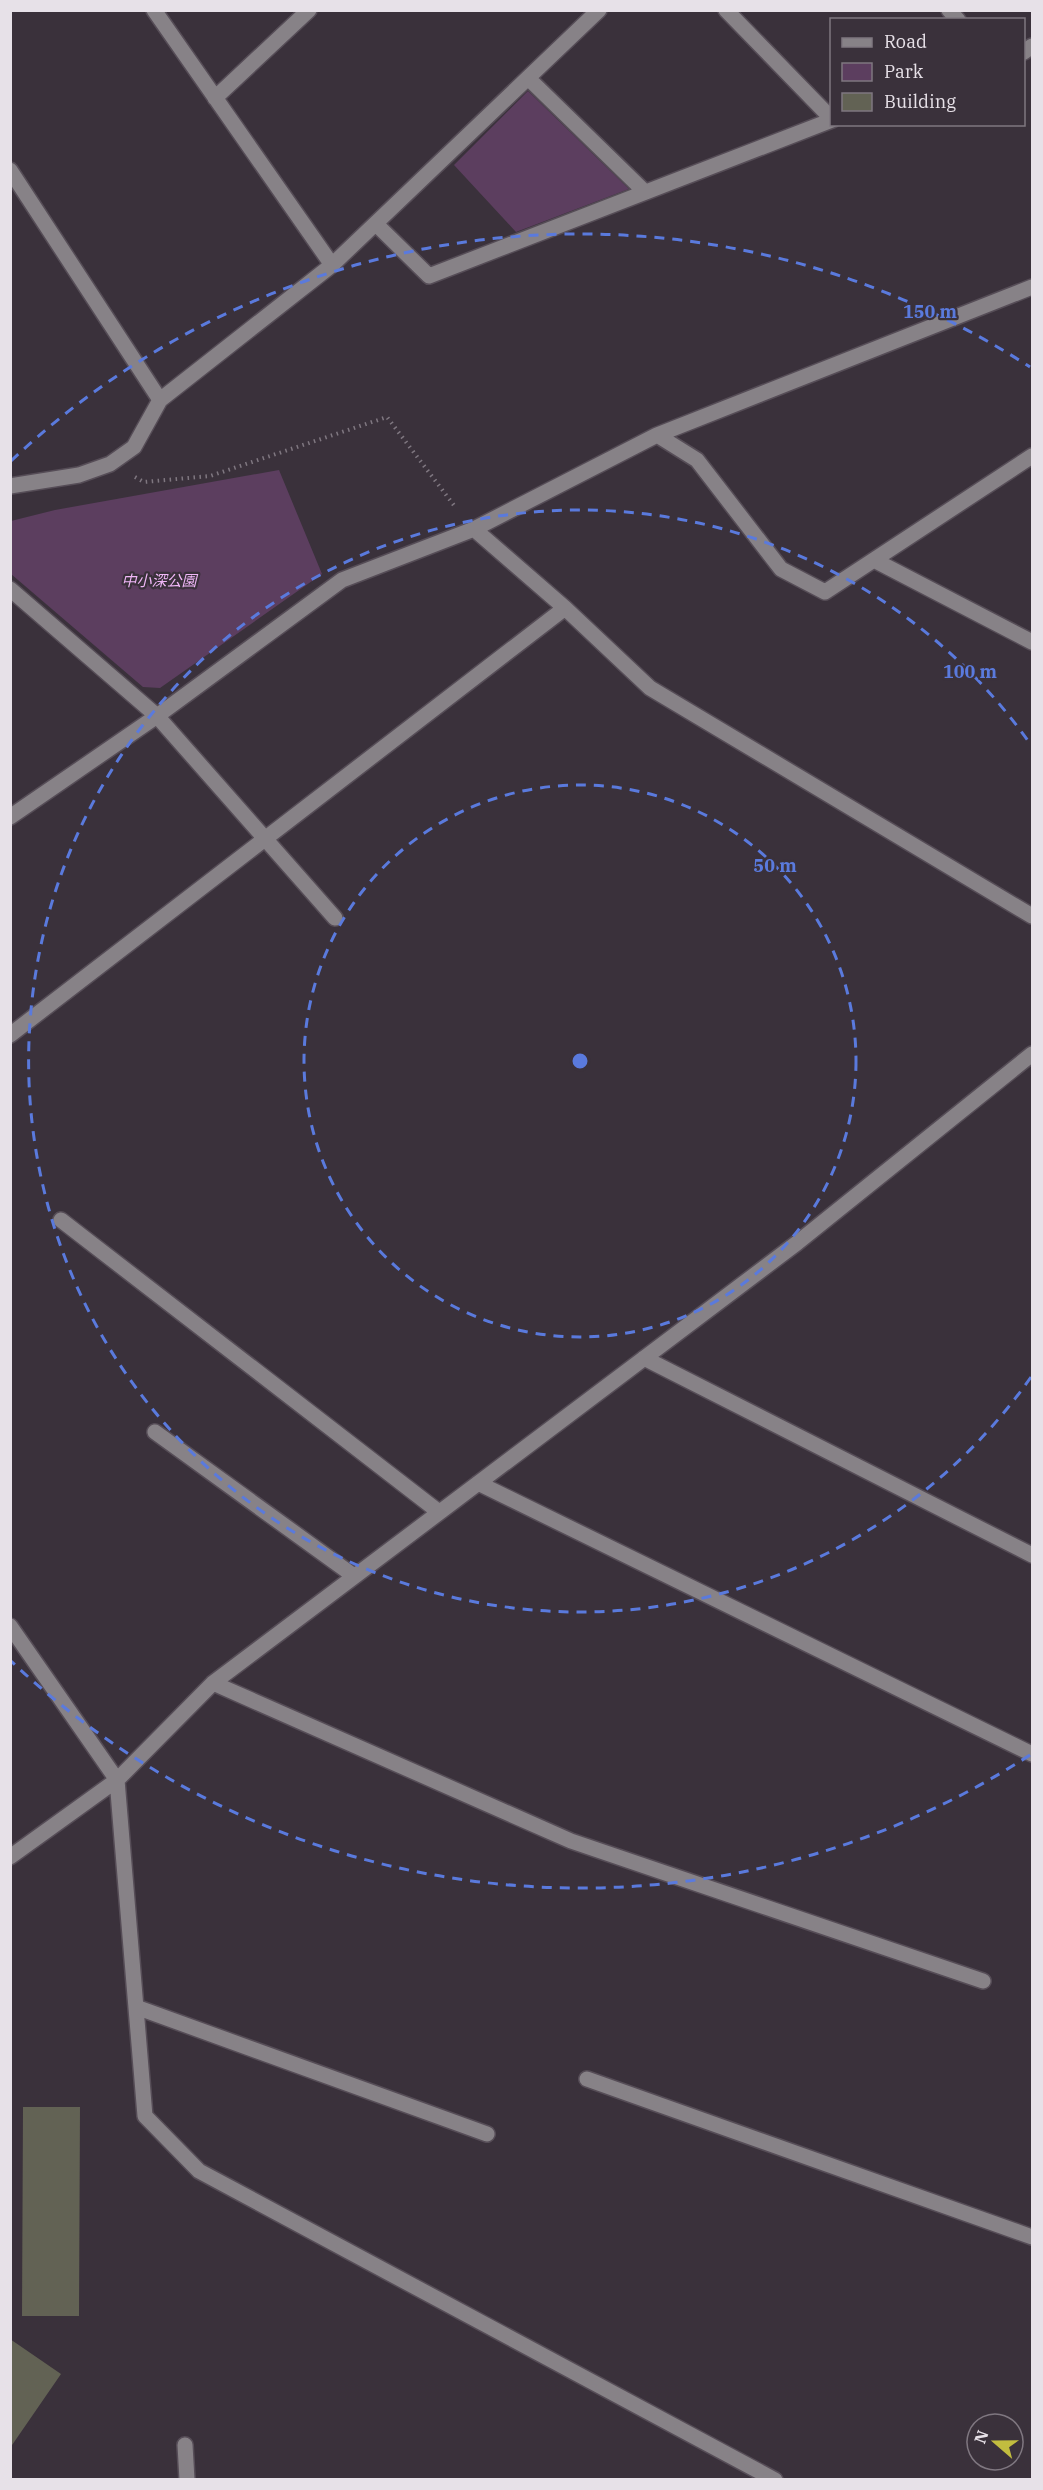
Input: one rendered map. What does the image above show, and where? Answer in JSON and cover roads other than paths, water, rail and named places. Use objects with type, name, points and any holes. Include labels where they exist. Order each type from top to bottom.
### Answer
[{"type":"street","points":[[154,10],[332,266]]},
{"type":"street","points":[[215,98],[309,10]]},
{"type":"street","points":[[10,486],[79,475],[110,464],[134,447],[160,400],[332,266],[599,10]]},
{"type":"street","points":[[726,10],[830,118]]},
{"type":"street","points":[[528,78],[645,192]]},
{"type":"street","points":[[376,224],[429,276],[830,119]]},
{"type":"street","points":[[10,170],[160,400]]},
{"type":"street","points":[[10,817],[158,716],[342,580],[474,529],[657,435],[1032,287]]},
{"type":"street","points":[[657,435],[697,460],[781,569],[825,592],[1032,456]]},
{"type":"street","points":[[474,529],[565,608],[650,688],[1032,916]]},
{"type":"street","points":[[874,560],[1032,642]]},
{"type":"street","points":[[10,589],[158,716],[335,918]]},
{"type":"street","points":[[10,1035],[565,608]]},
{"type":"street","points":[[10,1857],[117,1779],[213,1683],[796,1243],[1032,1054]]},
{"type":"street","points":[[61,1220],[439,1512]]},
{"type":"street","points":[[644,1358],[1032,1555]]},
{"type":"street","points":[[155,1432],[354,1576]]},
{"type":"street","points":[[478,1483],[1032,1754]]},
{"type":"street","points":[[10,1626],[117,1779],[145,2116],[200,2171],[775,2480]]},
{"type":"street","points":[[213,1683],[571,1840],[983,1981]]},
{"type":"street","points":[[136,2007],[487,2134]]},
{"type":"street","points":[[587,2079],[1032,2237]]},
{"type":"street","points":[[185,2445],[187,2480]]},
{"type":"park label","name":"中小深公園","points":[[159,581]]}]
